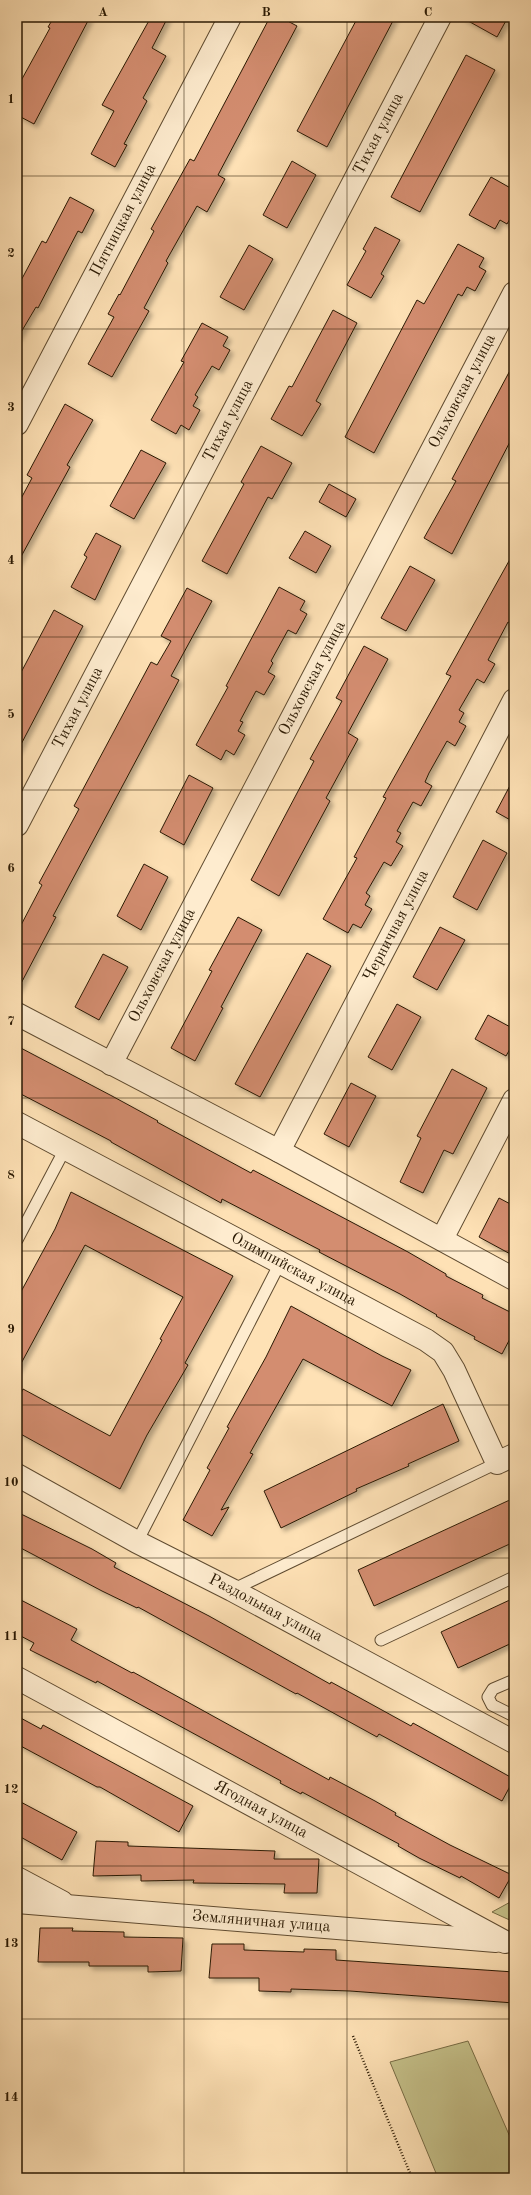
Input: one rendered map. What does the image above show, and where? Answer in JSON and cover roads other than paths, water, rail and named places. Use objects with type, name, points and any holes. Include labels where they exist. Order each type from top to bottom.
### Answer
[{"type":"street","name":"Пятницкая улица","points":[[17,424],[230,17]]},
{"type":"street","name":"Тихая улица","points":[[17,824],[440,17]]},
{"type":"street","name":"Ольховская улица","points":[[111,1064],[514,294]]},
{"type":"street","name":"Черничная улица","points":[[279,1151],[514,700]]},
{"type":"street","points":[[17,1014],[279,1151],[514,1278]]},
{"type":"street","points":[[442,1239],[514,1100]]},
{"type":"street","name":"Олимпийская улица","points":[[17,1123],[426,1340],[443,1352],[506,1459]]},
{"type":"street","name":"Раздольная улица","points":[[17,1475],[137,1542],[232,1590],[514,1742]]},
{"type":"street","name":"Ягодная улица","points":[[17,1678],[510,1942]]},
{"type":"street","points":[[17,1878],[69,1906]]},
{"type":"street","name":"Земляничная улица","points":[[17,1902],[510,1942]]},
{"type":"lane","points":[[17,1240],[65,1149]]},
{"type":"lane","points":[[137,1542],[280,1263]]},
{"type":"lane","points":[[232,1590],[506,1459]]},
{"type":"lane","points":[[381,1640],[514,1577]]},
{"type":"lane","points":[[514,1680],[493,1689],[488,1697],[492,1705],[514,1716]]}]
